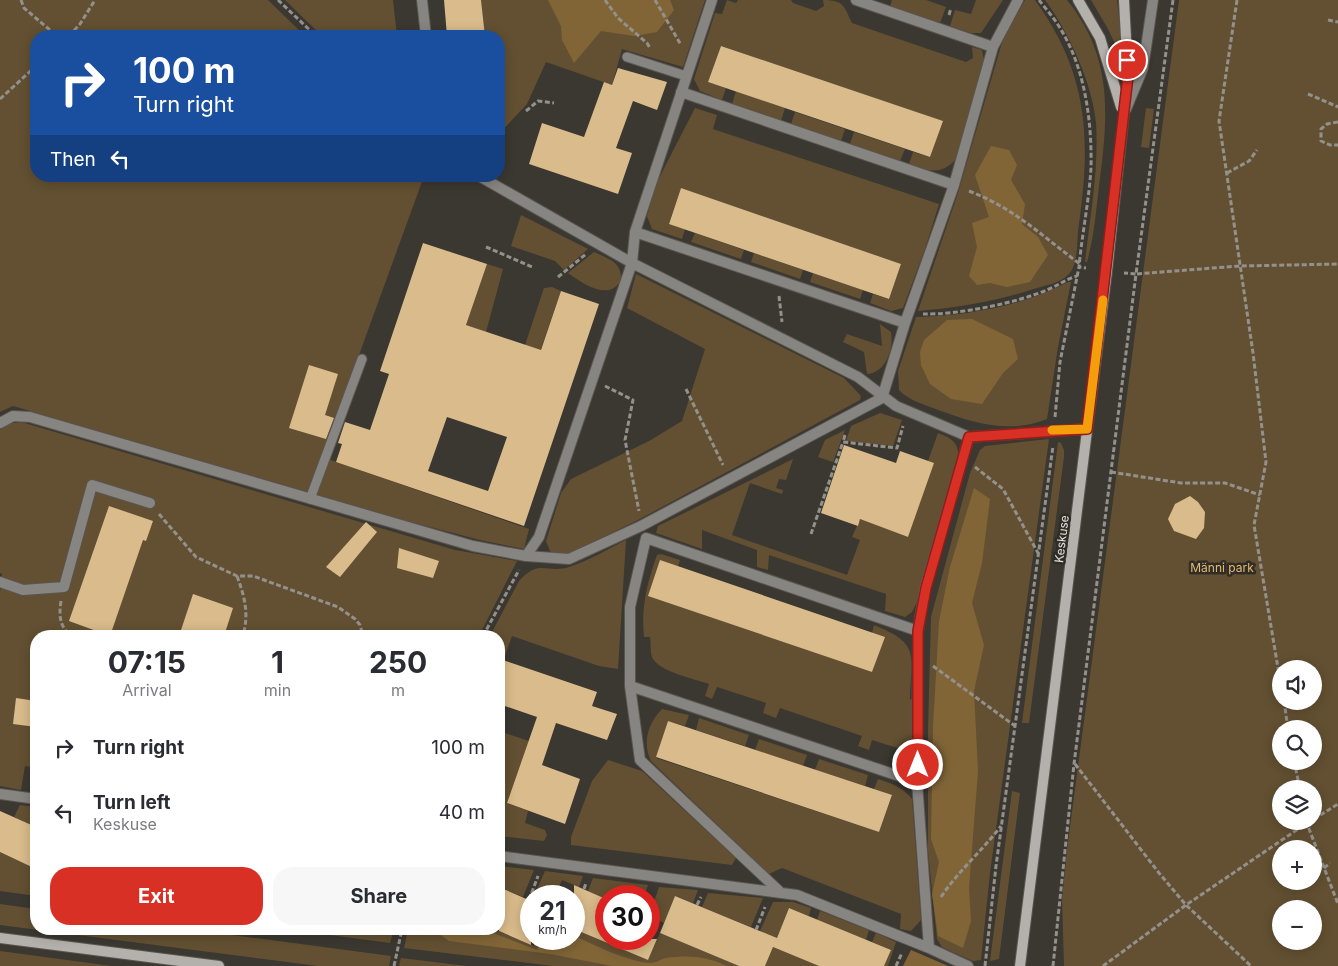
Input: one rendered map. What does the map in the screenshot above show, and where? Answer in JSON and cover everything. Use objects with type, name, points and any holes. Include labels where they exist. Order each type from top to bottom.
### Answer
[{"type":"main road","name":"Keskuse","points":[[1078,0],[1100,38],[1123,114]]},
{"type":"main road","name":"Keskuse","points":[[1020,966],[1087,429],[1128,76],[1124,0]]},
{"type":"main road","points":[[0,938],[219,966]]},
{"type":"street","points":[[422,0],[425,30]]},
{"type":"street","points":[[526,556],[539,537],[632,263],[635,232],[712,0]]},
{"type":"street","points":[[856,0],[993,48]]},
{"type":"street","points":[[0,423],[14,416],[30,417],[473,546],[526,556],[568,559],[642,526],[882,398],[906,318],[954,185],[993,48],[1018,0]]},
{"type":"street","name":"Keskuse","points":[[1123,114],[1143,68],[1152,0]]},
{"type":"street","points":[[681,92],[954,185]]},
{"type":"street","points":[[490,182],[632,263],[858,376],[882,398],[908,412],[969,437],[1087,429]]},
{"type":"street","points":[[635,232],[777,280],[906,318]]},
{"type":"street","points":[[929,948],[917,782],[918,631],[926,588],[969,437]]},
{"type":"street","points":[[0,582],[23,590],[64,587],[92,485],[150,503]]},
{"type":"street","points":[[642,526],[646,538],[630,607],[630,686],[640,760],[775,891]]},
{"type":"street","points":[[646,538],[918,631]]},
{"type":"street","points":[[630,686],[917,782]]},
{"type":"street","points":[[0,794],[30,798]]},
{"type":"street","points":[[505,857],[797,895],[929,948],[968,966]]},
{"type":"lane","points":[[627,57],[658,67],[688,72]]},
{"type":"lane","points":[[310,499],[362,359]]},
{"type":"path","points":[[21,0],[24,8],[50,30]]},
{"type":"path","points":[[74,30],[95,0]]},
{"type":"path","points":[[278,0],[310,30]]},
{"type":"path","points":[[605,0],[618,18],[648,43],[658,67]]},
{"type":"path","points":[[655,0],[678,40],[688,72]]},
{"type":"path","points":[[986,966],[1001,826],[1055,430],[1060,362],[1079,265],[1091,169],[1089,119],[1085,96],[1074,58],[1060,28],[1039,0]]},
{"type":"path","points":[[1054,966],[1074,764],[1173,0]]},
{"type":"path","points":[[1237,0],[1219,121],[1253,353],[1266,462],[1254,525],[1277,660]]},
{"type":"path","points":[[1328,20],[1338,22]]},
{"type":"path","points":[[0,99],[30,72]]},
{"type":"path","points":[[1308,94],[1338,107]]},
{"type":"path","points":[[526,111],[538,101],[554,103]]},
{"type":"path","points":[[1338,122],[1328,124],[1321,129],[1321,141],[1330,145],[1338,145]]},
{"type":"path","points":[[1227,173],[1249,161],[1257,150]]},
{"type":"path","points":[[954,185],[986,197],[1030,223],[1079,265],[1086,268]]},
{"type":"path","points":[[558,277],[598,244]]},
{"type":"path","points":[[486,248],[532,267]]},
{"type":"path","points":[[1124,273],[1136,274],[1239,266],[1338,264]]},
{"type":"path","points":[[906,318],[1009,301],[1048,289],[1077,276]]},
{"type":"path","points":[[777,280],[782,323],[780,337]]},
{"type":"path","points":[[592,379],[633,400],[625,440],[642,526]]},
{"type":"path","points":[[686,389],[730,479]]},
{"type":"path","points":[[843,442],[896,448],[908,412]]},
{"type":"path","points":[[811,534],[852,414]]},
{"type":"path","points":[[964,456],[987,479],[1003,489],[1039,554]]},
{"type":"path","points":[[1111,472],[1181,483],[1225,483],[1260,495]]},
{"type":"path","points":[[150,503],[196,557],[237,576],[252,576],[338,607],[355,619],[361,630]]},
{"type":"path","points":[[486,630],[526,556]]},
{"type":"path","points":[[237,576],[248,618],[245,630]]},
{"type":"path","points":[[64,587],[59,615],[64,630]]},
{"type":"path","points":[[918,655],[1015,726]]},
{"type":"path","points":[[1074,764],[1158,873],[1186,904],[1251,966]]},
{"type":"path","points":[[1322,814],[1338,804]]},
{"type":"path","points":[[927,918],[965,864],[984,849],[1001,826]]},
{"type":"path","points":[[1103,966],[1186,904],[1296,830]]},
{"type":"path","points":[[1309,830],[1338,904]]},
{"type":"path","points":[[534,885],[544,862]]},
{"type":"path","points":[[1324,868],[1330,863]]},
{"type":"path","points":[[756,930],[775,891]]},
{"type":"path","points":[[394,966],[401,935]]},
{"type":"green space","points":[[0,0],[268,0],[299,30],[30,30],[30,182],[422,182],[322,457],[529,529],[524,549],[480,540],[407,521],[13,406],[0,412]]},
{"type":"green space","points":[[285,0],[393,0],[396,30],[316,30]]},
{"type":"green space","points":[[481,0],[705,0],[683,67],[622,49],[612,85],[546,62],[527,104],[505,128],[505,30],[484,30]]},
{"type":"green space","points":[[727,0],[736,3],[738,0],[791,0],[793,3],[816,11],[824,6],[823,0],[830,0],[839,3],[845,8],[852,23],[966,62],[973,58],[972,47],[982,50],[984,60],[956,159],[940,170],[922,169],[909,164],[913,152],[930,157],[942,121],[721,46],[708,82],[726,88],[722,100],[700,91],[694,79],[715,13],[722,14]]},
{"type":"green space","points":[[892,0],[926,0],[946,7],[940,23],[890,6]]},
{"type":"green space","points":[[976,0],[1003,0],[981,33],[971,33],[950,26],[955,10],[971,14]]},
{"type":"green space","points":[[1025,0],[1035,0],[1053,28],[1067,56],[1076,83],[1082,111],[1085,139],[1084,168],[1074,266],[1068,275],[1061,280],[1022,293],[978,303],[918,311],[958,193],[1003,39]]},
{"type":"green space","points":[[1045,0],[1067,0],[1082,22],[1093,44],[1100,66],[1104,89],[1105,112],[1102,161],[1087,262],[1085,262],[1094,193],[1097,140],[1094,107],[1078,58],[1063,27]]},
{"type":"green space","points":[[1091,0],[1117,0],[1122,45],[1116,46]]},
{"type":"green space","name":"Männi park","points":[[1179,0],[1338,0],[1338,966],[1064,966],[1062,899]]},
{"type":"green space","points":[[736,91],[785,108],[781,121],[732,104]]},
{"type":"green space","points":[[695,108],[717,115],[713,129],[939,204],[903,308],[891,311],[870,303],[873,294],[889,299],[901,264],[681,188],[669,223],[685,229],[682,239],[652,229],[647,216],[657,182]]},
{"type":"green space","points":[[1146,108],[1154,109],[1149,148],[1141,147]]},
{"type":"green space","points":[[795,112],[845,129],[841,141],[791,124]]},
{"type":"green space","points":[[854,132],[905,149],[900,161],[850,144]]},
{"type":"green space","points":[[521,215],[588,249],[564,270],[555,261],[511,246]]},
{"type":"green space","points":[[695,233],[744,250],[741,259],[691,242]]},
{"type":"green space","points":[[594,252],[614,262],[620,270],[620,282],[615,287],[608,290],[594,288],[568,273]]},
{"type":"green space","points":[[754,253],[803,270],[800,279],[751,262]]},
{"type":"green space","points":[[487,264],[503,269],[486,332],[466,325]]},
{"type":"green space","points":[[813,273],[863,290],[860,299],[810,282]]},
{"type":"green space","points":[[636,274],[844,378],[861,396],[860,400],[638,520],[568,554],[555,554],[550,551],[546,541],[561,493],[571,479],[649,441],[682,421],[705,349],[627,308]]},
{"type":"green space","points":[[1071,282],[1058,347],[1047,419],[1018,426],[989,425],[961,418],[919,403],[899,390],[898,371],[916,317],[974,312],[994,308],[1032,297]]},
{"type":"green space","points":[[552,287],[561,291],[536,363],[521,357],[544,288]]},
{"type":"green space","points":[[880,324],[891,332],[890,352],[879,369],[874,373],[867,374],[864,352],[843,342],[847,334],[882,346]]},
{"type":"green space","points":[[880,413],[902,420],[893,446],[846,441],[851,426]]},
{"type":"green space","points":[[21,422],[455,550],[517,561],[482,630],[30,630],[30,767],[25,766],[21,790],[0,786],[0,593],[2,574],[0,573],[0,427],[6,424]]},
{"type":"green space","points":[[845,430],[833,462],[818,457],[825,440]]},
{"type":"green space","points":[[938,433],[956,444],[958,457],[916,604],[912,612],[905,617],[885,611],[886,594],[769,555],[768,570],[757,567],[757,550],[702,530],[702,549],[656,533],[658,526],[793,459],[786,480],[779,479],[776,488],[783,490],[782,494],[750,483],[732,535],[847,575],[860,540],[852,537],[860,519],[908,537],[933,463],[928,461]]},
{"type":"green space","points":[[1049,439],[990,873],[981,960],[973,961],[942,947],[937,939],[928,851],[928,730],[931,617],[970,473],[980,450],[985,446]]},
{"type":"green space","points":[[1058,442],[1061,443],[1064,450],[1064,457],[1029,723],[1022,723]]},
{"type":"green space","points":[[626,540],[618,669],[599,666],[512,636],[505,656],[505,630],[493,630],[519,581],[526,574],[538,568],[561,569],[591,558]]},
{"type":"green space","points":[[661,554],[680,560],[678,566],[872,672],[884,637],[872,633],[874,625],[900,638],[910,652],[910,699],[914,701],[913,753],[872,740],[869,750],[858,746],[862,736],[780,708],[776,718],[763,713],[766,703],[717,687],[712,699],[705,696],[709,684],[686,677],[655,662],[651,655],[650,637],[644,637],[643,615],[650,575],[657,555]]},
{"type":"green space","points":[[662,709],[689,715],[685,726],[668,721],[656,758],[879,832],[892,796],[874,789],[878,779],[897,786],[905,792],[912,799],[921,920],[911,931],[900,929],[901,914],[782,868],[769,874],[651,761],[647,747],[648,734],[653,720]]},
{"type":"green space","points":[[699,718],[749,735],[745,746],[696,730]]},
{"type":"green space","points":[[505,733],[529,741],[507,803],[528,811],[525,823],[545,830],[547,835],[544,841],[505,837]]},
{"type":"green space","points":[[759,739],[807,755],[803,766],[755,750]]},
{"type":"green space","points":[[819,759],[868,775],[865,786],[815,770]]},
{"type":"green space","points":[[608,760],[642,771],[736,858],[732,865],[571,845],[571,837],[592,781]]},
{"type":"green space","points":[[1012,791],[1020,793],[999,959],[990,961]]},
{"type":"green space","points":[[20,805],[30,806],[30,824],[14,817]]},
{"type":"green space","points":[[0,852],[30,866],[30,895],[0,891]]},
{"type":"green space","points":[[505,867],[534,870],[528,885],[520,885],[520,896],[505,890]]},
{"type":"green space","points":[[545,871],[583,876],[580,885],[574,885],[562,880],[560,885],[539,885]]},
{"type":"green space","points":[[593,878],[648,885],[595,885],[595,894],[588,891]]},
{"type":"green space","points":[[660,887],[698,890],[693,903],[675,896],[664,923],[660,921]]},
{"type":"green space","points":[[708,893],[763,898],[751,927],[702,907]]},
{"type":"green space","points":[[773,902],[793,902],[811,908],[809,916],[789,908],[777,938],[760,931]]},
{"type":"green space","points":[[0,904],[30,908],[30,929],[0,925]]},
{"type":"green space","points":[[820,911],[869,930],[866,940],[817,920]]},
{"type":"green space","points":[[660,933],[739,966],[553,966],[404,948],[407,935],[505,934],[520,940],[520,950],[585,950],[585,934],[595,938],[595,950],[624,950],[648,960],[652,950],[660,950]]},
{"type":"green space","points":[[876,933],[896,942],[888,966],[884,966],[891,950],[872,942]]},
{"type":"green space","points":[[78,935],[232,935],[391,956],[389,966],[318,966]]},
{"type":"green space","points":[[330,935],[392,935],[390,943]]},
{"type":"green space","points":[[773,947],[819,966],[765,966]]},
{"type":"green space","points":[[0,951],[112,966],[0,966]]},
{"type":"green space","points":[[401,958],[467,966],[399,966]]},
{"type":"shaded area","points":[[548,0],[670,0],[674,10],[657,32],[634,36],[601,31],[574,63],[562,40],[561,26]]},
{"type":"shaded area","points":[[991,146],[1009,150],[1017,165],[1011,180],[1025,204],[1022,224],[1038,237],[1048,255],[1030,282],[1007,287],[990,283],[977,285],[969,276],[977,247],[972,223],[989,217],[975,175]]},
{"type":"shaded area","points":[[972,319],[1013,339],[1018,359],[1003,373],[982,404],[951,399],[930,384],[921,365],[920,352],[924,340],[947,320]]},
{"type":"shaded area","points":[[974,488],[990,499],[982,563],[972,603],[984,645],[974,691],[978,771],[969,888],[971,921],[963,948],[938,936],[932,894],[939,862],[931,839],[933,727],[939,621],[950,567]]},
{"type":"shaded area","points":[[441,935],[498,935],[520,943],[520,950],[585,950],[585,940],[595,945],[595,950],[606,950],[643,962],[653,963],[666,958],[689,957],[704,958],[726,966],[612,966],[550,954],[449,941]]},
{"type":"shaded area","points":[[911,950],[946,965],[948,966],[903,966]]},
{"type":"building","points":[[444,0],[481,0],[484,30],[446,30]]},
{"type":"building","points":[[721,46],[943,121],[930,157],[708,82]]},
{"type":"building","points":[[618,68],[667,82],[657,110],[633,101],[616,148],[632,153],[618,194],[529,164],[542,123],[584,137],[604,82],[612,85]]},
{"type":"building","points":[[681,188],[901,264],[889,299],[669,224]]},
{"type":"building","points":[[423,243],[487,264],[466,325],[541,350],[561,291],[599,304],[524,526],[336,462],[342,444],[338,443],[345,422],[370,430],[389,374],[380,371]],"holes":[[[447,417],[507,437],[488,491],[428,471]]]},
{"type":"building","points":[[309,365],[338,374],[325,415],[334,418],[326,439],[289,428]]},
{"type":"building","points":[[844,445],[896,463],[900,451],[934,463],[908,537],[860,519],[858,526],[821,513]]},
{"type":"building","points":[[1190,496],[1198,502],[1205,512],[1204,528],[1196,539],[1174,531],[1168,519],[1175,504]]},
{"type":"building","points":[[109,506],[153,521],[146,541],[143,540],[112,630],[94,630],[69,621]]},
{"type":"building","points":[[366,522],[377,532],[340,577],[326,567]]},
{"type":"building","points":[[399,548],[439,561],[433,578],[397,568]]},
{"type":"building","points":[[660,560],[885,637],[872,672],[648,596]]},
{"type":"building","points":[[193,594],[233,608],[226,630],[181,630]]},
{"type":"building","points":[[505,661],[597,692],[592,706],[617,714],[607,740],[556,723],[542,765],[580,779],[565,824],[507,803],[537,717],[505,706]]},
{"type":"building","points":[[16,698],[30,700],[30,726],[13,724]]},
{"type":"building","points":[[668,721],[892,795],[879,832],[656,757]]},
{"type":"building","points":[[0,811],[30,824],[30,866],[0,852]]},
{"type":"building","points":[[505,890],[520,896],[520,940],[505,934]]},
{"type":"building","points":[[585,890],[595,894],[595,938],[585,934]]},
{"type":"building","points":[[675,896],[777,938],[789,908],[891,950],[884,966],[819,966],[773,947],[765,966],[739,966],[660,933]]},
{"type":"building","points":[[624,950],[652,950],[648,960]]},
{"type":"slow traffic","points":[[1052,430],[1087,429],[1103,300]]},
{"type":"route","points":[[918,765],[918,631],[926,588],[969,437],[1087,429],[1107,270],[1128,76],[1127,60]]}]
